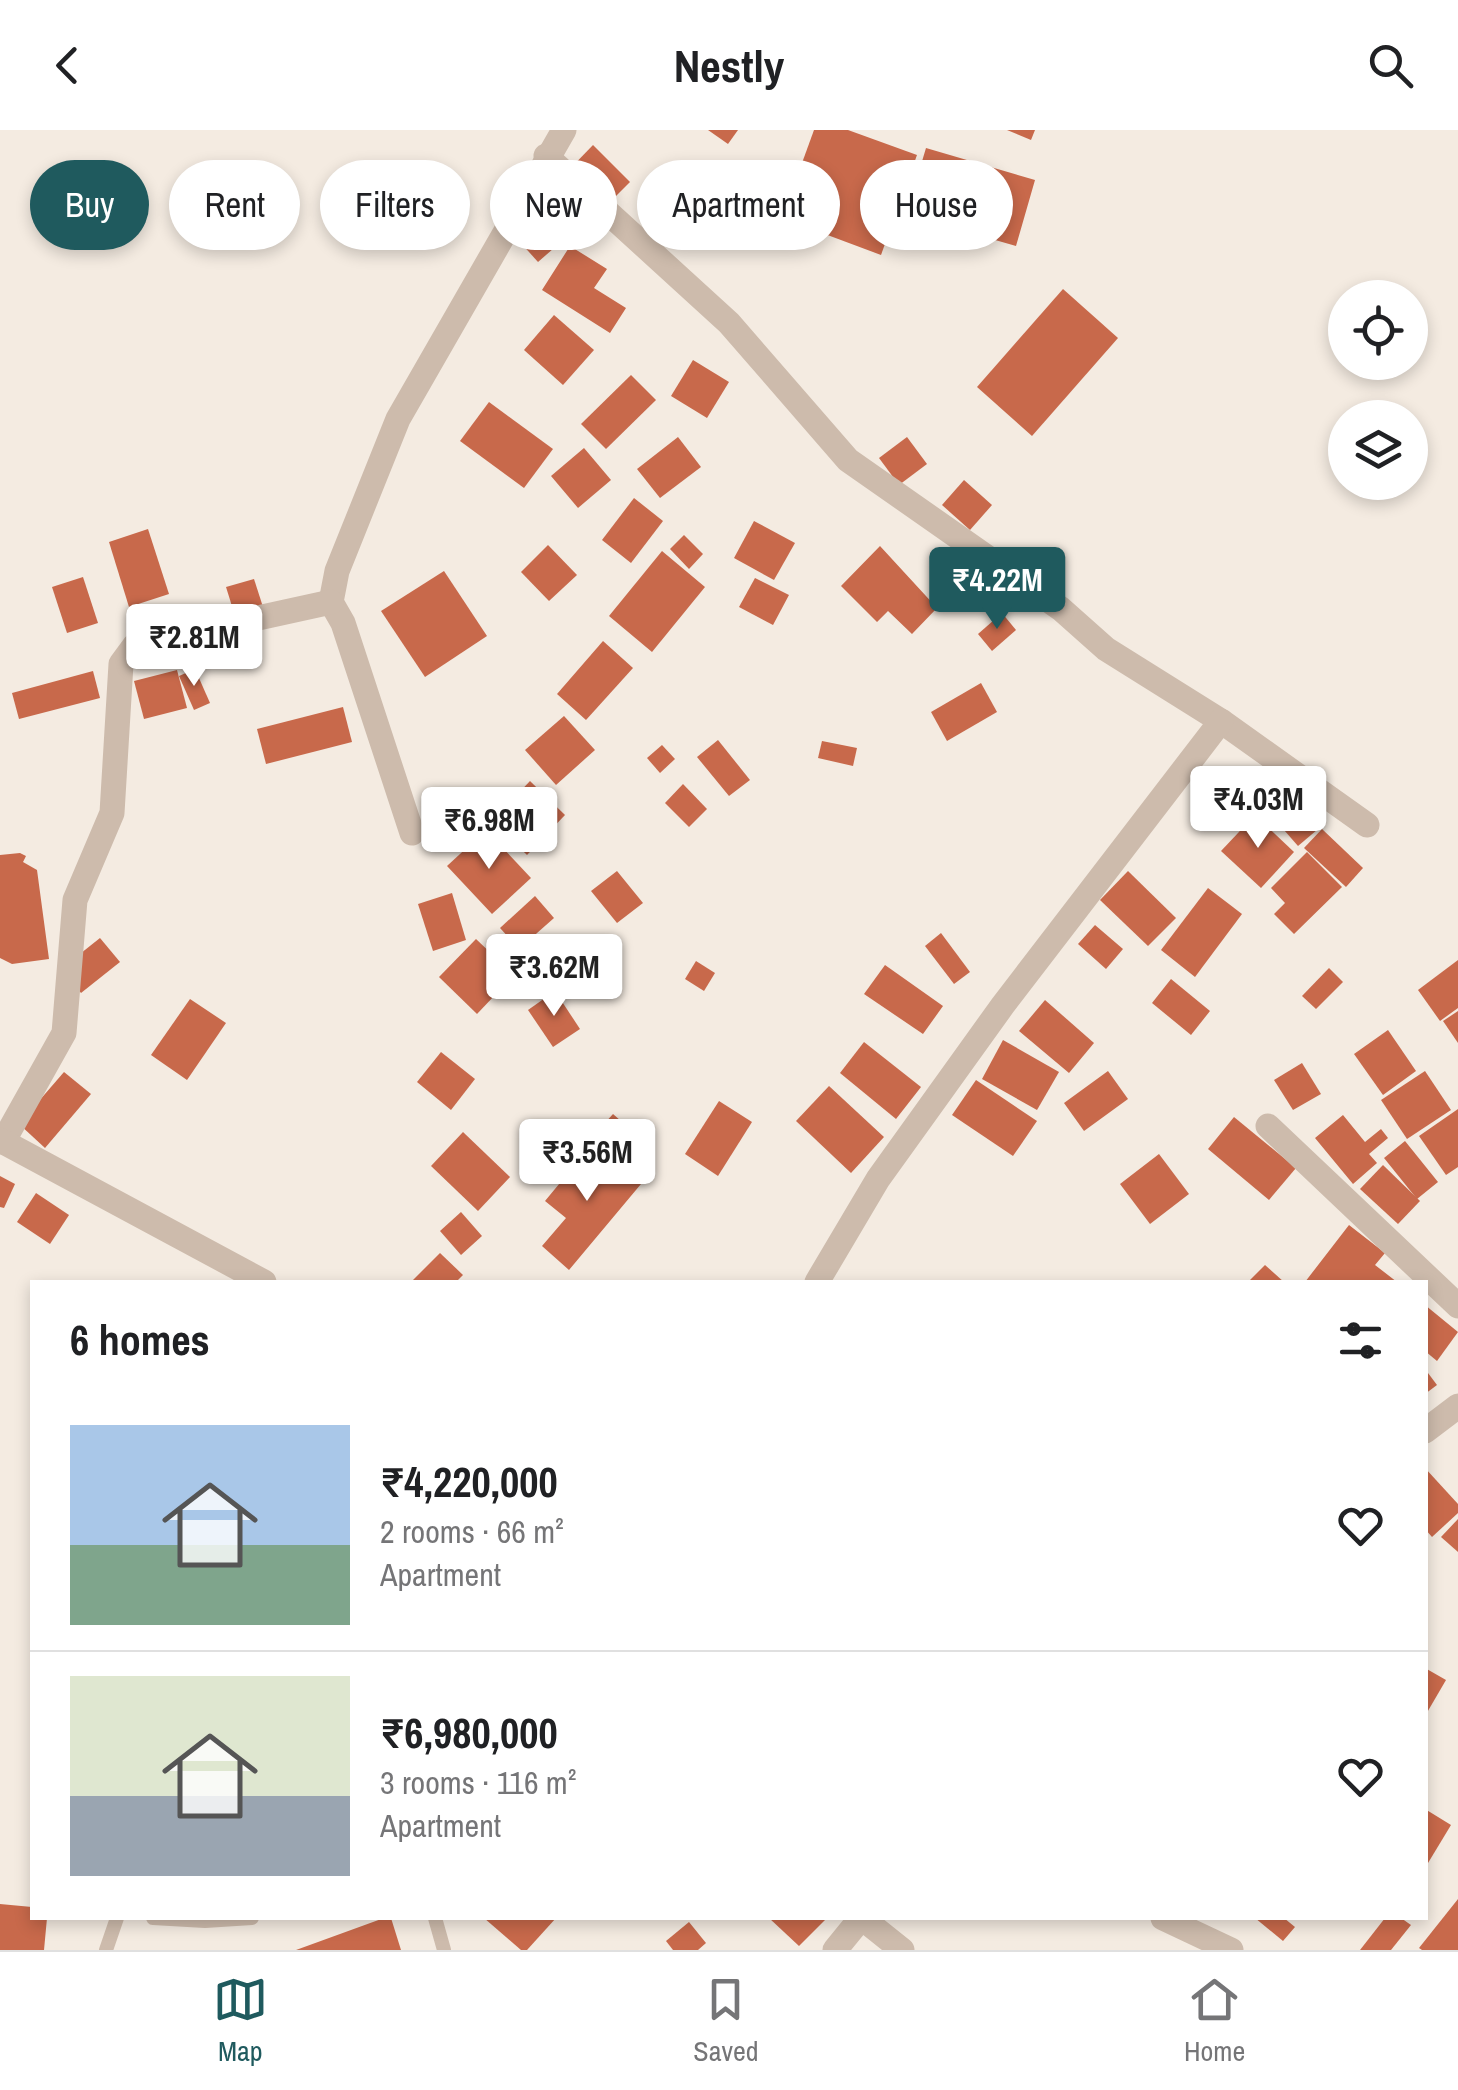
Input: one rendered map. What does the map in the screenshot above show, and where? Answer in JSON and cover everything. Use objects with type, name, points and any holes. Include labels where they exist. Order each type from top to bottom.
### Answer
[{"type":"street","points":[[412,833],[344,624],[331,602],[337,571],[398,419],[564,130]]},
{"type":"street","points":[[546,156],[729,323],[848,460],[1061,609],[1106,649],[1220,720],[1367,825]]},
{"type":"street","points":[[260,1280],[2,1141],[64,1033],[75,900],[112,813],[121,664],[135,645],[331,602]]},
{"type":"street","points":[[817,1280],[878,1179],[968,1053],[1220,720]]},
{"type":"street","points":[[1268,1126],[1458,1306]]},
{"type":"street","points":[[1428,1429],[1458,1406]]},
{"type":"street","points":[[835,1950],[859,1920]]},
{"type":"street","points":[[864,1920],[902,1950]]},
{"type":"street","points":[[1167,1920],[1231,1950]]},
{"type":"lane","points":[[106,1950],[116,1920]]},
{"type":"lane","points":[[187,1920],[221,1920]]},
{"type":"lane","points":[[436,1920],[444,1950]]},
{"type":"building","points":[[708,130],[738,130],[728,144]]},
{"type":"building","points":[[814,130],[848,130],[917,155],[915,160],[860,160],[860,247],[840,240],[840,160],[803,160]]},
{"type":"building","points":[[1007,130],[1035,130],[1031,140]]},
{"type":"building","points":[[593,145],[608,160],[578,160]]},
{"type":"building","points":[[926,148],[967,160],[922,160]]},
{"type":"building","points":[[617,169],[630,182],[617,195]]},
{"type":"building","points":[[1013,174],[1035,180],[1016,246],[1013,245]]},
{"type":"building","points":[[527,250],[552,250],[538,262]]},
{"type":"building","points":[[567,250],[576,250],[607,269],[594,288],[626,308],[610,333],[542,290]]},
{"type":"building","points":[[1063,289],[1118,338],[1032,436],[977,387]]},
{"type":"building","points":[[554,315],[594,350],[563,385],[524,350]]},
{"type":"building","points":[[693,360],[729,382],[707,418],[671,396]]},
{"type":"building","points":[[631,375],[656,400],[606,449],[581,424]]},
{"type":"building","points":[[489,402],[553,449],[524,488],[460,441]]},
{"type":"building","points":[[678,437],[701,467],[660,498],[637,469]]},
{"type":"building","points":[[907,437],[927,464],[899,485],[879,458]]},
{"type":"building","points":[[584,448],[611,480],[578,508],[551,476]]},
{"type":"building","points":[[964,480],[992,505],[970,530],[942,505]]},
{"type":"building","points":[[634,498],[663,521],[631,563],[602,540]]},
{"type":"building","points":[[754,521],[795,543],[774,580],[734,558]]},
{"type":"building","points":[[148,529],[169,594],[129,607],[109,542]]},
{"type":"building","points":[[684,535],[703,554],[689,569],[670,549]]},
{"type":"building","points":[[548,545],[577,575],[549,601],[521,572]]},
{"type":"building","points":[[880,546],[937,608],[912,634],[888,611],[877,622],[841,586]]},
{"type":"building","points":[[662,551],[705,587],[652,652],[609,616]]},
{"type":"building","points":[[444,571],[487,636],[425,677],[381,611]]},
{"type":"building","points":[[83,577],[98,623],[67,633],[52,587]]},
{"type":"building","points":[[755,578],[789,595],[773,625],[739,607]]},
{"type":"building","points":[[254,579],[263,607],[235,616],[226,587]]},
{"type":"building","points":[[1002,613],[1016,630],[992,651],[978,634]]},
{"type":"building","points":[[603,641],[633,668],[586,720],[557,694]]},
{"type":"building","points":[[195,669],[210,703],[194,710],[179,676]]},
{"type":"building","points":[[177,670],[187,708],[144,719],[134,681]]},
{"type":"building","points":[[93,671],[100,698],[19,719],[12,693]]},
{"type":"building","points":[[981,683],[997,712],[947,741],[931,712]]},
{"type":"building","points":[[343,707],[352,742],[266,764],[257,729]]},
{"type":"building","points":[[564,716],[595,750],[556,785],[525,750]]},
{"type":"building","points":[[718,740],[750,780],[729,796],[697,757]]},
{"type":"building","points":[[822,741],[857,748],[853,766],[818,758]]},
{"type":"building","points":[[662,745],[675,759],[660,773],[647,758]]},
{"type":"building","points":[[530,781],[565,815],[527,855],[492,821]]},
{"type":"building","points":[[1290,783],[1324,824],[1298,846],[1263,806]]},
{"type":"building","points":[[683,784],[707,809],[689,827],[665,803]]},
{"type":"building","points":[[1255,815],[1294,852],[1261,888],[1221,851]]},
{"type":"building","points":[[1322,829],[1363,868],[1346,887],[1304,848]]},
{"type":"building","points":[[486,830],[531,878],[492,914],[447,866]]},
{"type":"building","points":[[1307,852],[1342,887],[1294,934],[1274,914],[1285,903],[1271,888]]},
{"type":"building","points":[[0,855],[26,856],[23,862],[37,870],[49,959],[12,964],[0,958]]},
{"type":"building","points":[[617,871],[643,903],[617,923],[591,891]]},
{"type":"building","points":[[1128,871],[1176,918],[1148,946],[1100,900]]},
{"type":"building","points":[[1208,888],[1242,914],[1195,977],[1161,950]]},
{"type":"building","points":[[452,893],[466,940],[433,951],[418,904]]},
{"type":"building","points":[[535,896],[554,918],[519,949],[500,928]]},
{"type":"building","points":[[1095,925],[1123,949],[1106,969],[1078,944]]},
{"type":"building","points":[[941,933],[970,972],[954,984],[925,946]]},
{"type":"building","points":[[100,938],[120,962],[81,993],[61,969]]},
{"type":"building","points":[[476,939],[514,975],[477,1014],[439,977]]},
{"type":"building","points":[[1458,960],[1458,1008],[1440,1021],[1418,990]]},
{"type":"building","points":[[696,961],[715,973],[704,991],[685,979]]},
{"type":"building","points":[[885,965],[943,1006],[923,1034],[864,994]]},
{"type":"building","points":[[1329,968],[1343,982],[1316,1009],[1302,996]]},
{"type":"building","points":[[1171,979],[1210,1011],[1191,1035],[1152,1003]]},
{"type":"building","points":[[555,991],[580,1029],[553,1047],[528,1010]]},
{"type":"building","points":[[190,999],[226,1023],[187,1080],[151,1055]]},
{"type":"building","points":[[1045,1000],[1094,1043],[1069,1073],[1019,1031]]},
{"type":"building","points":[[1458,1011],[1458,1043],[1443,1021]]},
{"type":"building","points":[[1388,1030],[1416,1071],[1383,1095],[1354,1054]]},
{"type":"building","points":[[1003,1040],[1059,1072],[1037,1110],[982,1079]]},
{"type":"building","points":[[864,1042],[921,1087],[896,1119],[840,1073]]},
{"type":"building","points":[[441,1052],[475,1079],[451,1110],[417,1082]]},
{"type":"building","points":[[1302,1063],[1321,1094],[1293,1110],[1274,1080]]},
{"type":"building","points":[[1108,1071],[1128,1099],[1084,1131],[1064,1103]]},
{"type":"building","points":[[1425,1071],[1451,1110],[1407,1139],[1381,1100]]},
{"type":"building","points":[[64,1072],[91,1094],[45,1148],[19,1124]]},
{"type":"building","points":[[976,1080],[1037,1121],[1013,1156],[952,1115]]},
{"type":"building","points":[[829,1086],[884,1137],[851,1173],[796,1121]]},
{"type":"building","points":[[719,1101],[752,1122],[718,1176],[685,1154]]},
{"type":"building","points":[[1458,1109],[1458,1167],[1446,1175],[1419,1136]]},
{"type":"building","points":[[613,1114],[637,1135],[627,1146],[604,1124]]},
{"type":"building","points":[[1343,1115],[1365,1142],[1381,1129],[1388,1138],[1369,1154],[1377,1163],[1353,1184],[1315,1138]]},
{"type":"building","points":[[1234,1117],[1296,1168],[1269,1200],[1208,1149]]},
{"type":"building","points":[[463,1132],[510,1177],[478,1211],[431,1166]]},
{"type":"building","points":[[1405,1141],[1438,1182],[1417,1199],[1384,1158]]},
{"type":"building","points":[[593,1143],[641,1184],[569,1270],[542,1246],[566,1218],[545,1201]]},
{"type":"building","points":[[1159,1154],[1189,1194],[1150,1224],[1120,1184]]},
{"type":"building","points":[[1383,1165],[1420,1201],[1398,1224],[1360,1189]]},
{"type":"building","points":[[0,1176],[15,1184],[4,1208],[0,1207]]},
{"type":"building","points":[[36,1193],[69,1215],[50,1244],[17,1222]]},
{"type":"building","points":[[461,1212],[482,1236],[461,1255],[440,1231]]},
{"type":"building","points":[[1349,1225],[1385,1253],[1375,1265],[1394,1280],[1307,1280]]},
{"type":"building","points":[[440,1253],[463,1275],[458,1280],[413,1280]]},
{"type":"building","points":[[1265,1265],[1282,1280],[1250,1280]]},
{"type":"building","points":[[1428,1307],[1458,1332],[1437,1361],[1428,1354]]},
{"type":"building","points":[[1428,1373],[1437,1385],[1428,1392]]},
{"type":"building","points":[[1428,1471],[1458,1504],[1458,1513],[1432,1537],[1428,1532]]},
{"type":"building","points":[[1458,1519],[1458,1552],[1441,1537]]},
{"type":"building","points":[[1428,1670],[1446,1680],[1428,1711]]},
{"type":"building","points":[[1428,1811],[1451,1825],[1428,1863]]},
{"type":"building","points":[[1458,1899],[1458,1950],[1419,1948]]},
{"type":"building","points":[[0,1904],[30,1907],[30,1920],[47,1920],[44,1950],[0,1950]]},
{"type":"building","points":[[378,1920],[392,1920],[401,1950],[296,1950]]},
{"type":"building","points":[[486,1920],[554,1920],[527,1950],[521,1950]]},
{"type":"building","points":[[771,1920],[825,1920],[799,1946]]},
{"type":"building","points":[[1257,1920],[1286,1920],[1295,1927],[1283,1941]]},
{"type":"building","points":[[1383,1920],[1404,1920],[1411,1925],[1391,1950],[1360,1950]]},
{"type":"building","points":[[689,1922],[706,1943],[698,1950],[673,1950],[666,1941]]}]
